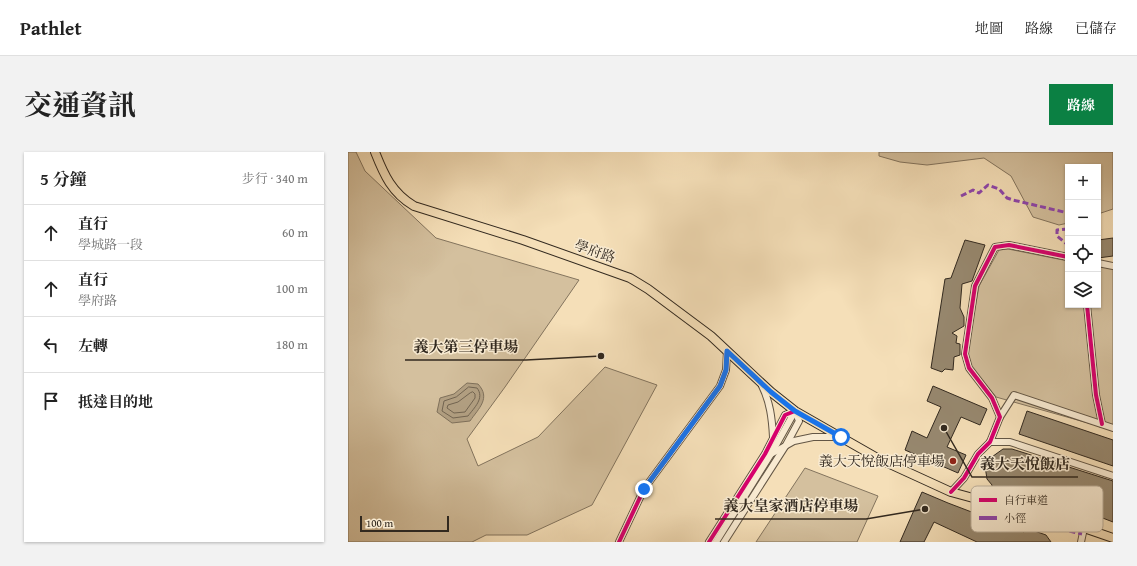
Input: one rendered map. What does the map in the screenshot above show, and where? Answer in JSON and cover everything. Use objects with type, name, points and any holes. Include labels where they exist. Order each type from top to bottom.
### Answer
[{"type":"main road","name":"學府路","points":[[375,152],[388,181],[406,201],[414,206],[523,240],[630,278],[648,289],[711,336],[760,382],[795,411],[879,459],[951,492],[971,497]]},
{"type":"main road","name":"學府路","points":[[1096,532],[1113,538]]},
{"type":"street","points":[[1000,417],[992,398],[969,368],[965,354],[975,286],[995,247],[1008,245],[1065,256]]},
{"type":"street","points":[[1101,264],[1113,266]]},
{"type":"street","points":[[1087,308],[1096,395],[1102,424]]},
{"type":"street","points":[[620,542],[644,489],[720,386],[726,370],[727,351]]},
{"type":"street","points":[[760,382],[768,399],[772,420],[773,438],[771,454]]},
{"type":"street","points":[[951,492],[964,478],[978,454],[990,442],[1000,417],[1014,394],[1113,428]]},
{"type":"street","points":[[709,542],[765,454],[785,415],[795,411]]},
{"type":"street","points":[[724,542],[786,446],[799,421],[795,411]]},
{"type":"street","points":[[716,542],[771,454],[795,411]]},
{"type":"street","points":[[771,454],[794,441],[813,437],[841,437]]},
{"type":"street","points":[[990,442],[1010,442],[1113,476]]},
{"type":"street","points":[[1081,542],[1083,532]]},
{"type":"shaded area","points":[[348,152],[356,152],[365,171],[436,238],[579,280],[467,439],[478,466],[538,437],[605,367],[657,385],[592,505],[527,535],[486,535],[472,542],[348,542]]},
{"type":"shaded area","points":[[879,152],[1113,152],[1113,209],[1101,213],[1101,164],[1065,164],[1065,224],[1059,225],[1033,217],[1011,176],[984,158],[927,165],[900,162],[879,156]]},
{"type":"shaded area","points":[[1008,249],[1065,260],[1065,308],[1101,308],[1101,267],[1113,269],[1113,430],[996,397],[971,366],[967,353],[979,286],[999,250]]},
{"type":"shaded area","points":[[805,468],[878,496],[857,542],[756,542]]},
{"type":"water","points":[[467,383],[478,384],[482,389],[484,398],[480,407],[470,421],[452,423],[437,412],[440,398],[454,394]]},
{"type":"building","points":[[1113,238],[1113,256],[1101,258],[1101,240]]},
{"type":"building","points":[[965,240],[985,245],[972,281],[962,284],[960,308],[964,317],[964,326],[952,333],[957,336],[956,343],[960,344],[960,355],[954,357],[953,370],[945,369],[942,372],[931,368],[945,279],[951,278]]},
{"type":"building","points":[[933,386],[987,409],[980,425],[961,417],[947,447],[966,455],[958,473],[905,450],[912,431],[927,438],[941,407],[927,401]]},
{"type":"building","points":[[1027,411],[1113,440],[1113,466],[1019,434]]},
{"type":"building","points":[[1003,449],[1012,449],[1113,481],[1113,522],[1103,518],[1103,486],[992,486],[987,479],[985,466],[989,459]]},
{"type":"building","points":[[922,492],[971,512],[971,532],[1037,532],[1046,535],[1051,542],[977,542],[934,522],[924,542],[900,542]]},
{"type":"marked path","points":[[961,196],[973,190],[979,193],[988,185],[999,189],[1007,198],[1065,212]]},
{"type":"marked path","points":[[1065,229],[1057,230],[1057,236],[1065,243]]},
{"type":"marked path","points":[[1074,532],[1082,534]]},
{"type":"cycle path","points":[[951,492],[964,478],[978,454],[990,442],[1000,417],[992,398],[969,368],[965,354],[975,286],[995,247],[1009,245],[1065,256]]},
{"type":"cycle path","points":[[1087,308],[1096,395],[1102,424]]},
{"type":"cycle path","points":[[619,542],[644,489],[720,386],[726,370],[727,351]]},
{"type":"cycle path","points":[[709,542],[765,454],[785,415],[795,411]]},
{"type":"place","name":"義大第三停車場","points":[[601,356]]},
{"type":"place","name":"義大天悅飯店","points":[[944,428]]},
{"type":"place","name":"義大天悅飯店停車場","points":[[953,461]]},
{"type":"place","name":"義大皇家酒店停車場","points":[[925,509]]},
{"type":"route","points":[[644,489],[720,386],[726,370],[727,351],[771,392],[795,411],[841,437]]}]
